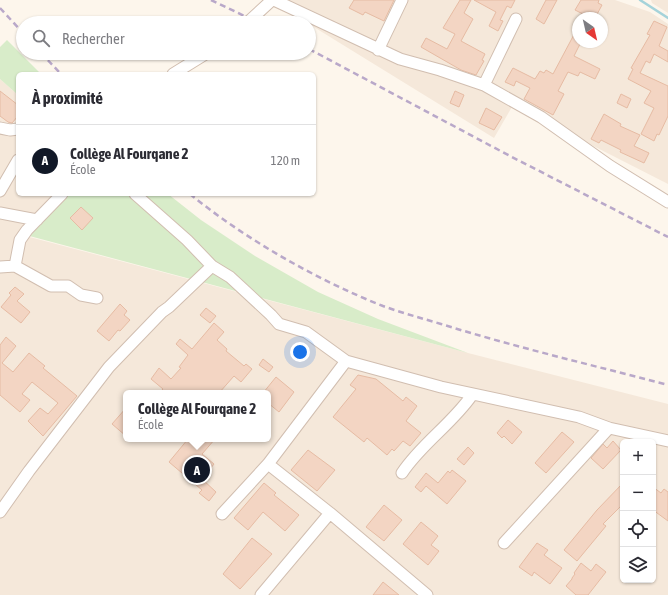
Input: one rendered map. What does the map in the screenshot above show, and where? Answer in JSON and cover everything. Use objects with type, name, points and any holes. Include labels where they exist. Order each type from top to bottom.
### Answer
[{"type":"street","points":[[255,16],[273,0],[307,16]]},
{"type":"street","points":[[378,50],[402,0]]},
{"type":"street","points":[[484,85],[516,19]]},
{"type":"street","points":[[316,20],[400,59],[440,70],[484,85],[541,117],[610,166],[668,202]]},
{"type":"street","points":[[176,72],[196,60]]},
{"type":"street","points":[[0,128],[16,130]]},
{"type":"street","points":[[0,192],[16,164]]},
{"type":"street","points":[[60,196],[20,240],[5,268],[50,286],[68,286],[81,295],[97,298]]},
{"type":"street","points":[[137,196],[187,240],[212,266],[230,277],[279,324],[306,332],[346,361],[472,395],[580,418],[609,428],[668,441]]},
{"type":"street","points":[[0,213],[37,220]]},
{"type":"street","points":[[0,512],[29,471],[109,367],[162,312],[212,266]]},
{"type":"street","points":[[222,514],[268,464],[346,361]]},
{"type":"street","points":[[402,473],[407,465],[437,433],[462,409],[472,395]]},
{"type":"street","points":[[504,543],[609,428]]},
{"type":"street","points":[[268,464],[330,513],[426,595]]},
{"type":"street","points":[[261,595],[330,513]]},
{"type":"shaded area","points":[[270,0],[615,0],[650,12],[668,24],[668,184],[513,105],[494,138],[316,28],[316,16],[296,16]]},
{"type":"shaded area","points":[[651,0],[668,0],[668,13],[652,3]]},
{"type":"shaded area","points":[[0,79],[16,93],[16,196],[54,196],[22,235],[468,353],[668,404],[668,595],[0,595]]},
{"type":"green space","points":[[7,40],[16,49],[16,60],[27,60],[39,72],[16,72],[16,93],[0,79],[0,47]]},
{"type":"green space","points":[[54,196],[171,196],[201,220],[255,256],[318,292],[378,319],[468,353],[22,234]]},
{"type":"building","points":[[354,0],[394,0],[384,21],[365,12],[363,15],[349,8]]},
{"type":"building","points":[[460,0],[471,0],[464,13],[473,19],[461,41],[485,54],[482,60],[484,61],[476,75],[461,70],[421,47],[426,38],[447,49],[455,34],[443,28]]},
{"type":"building","points":[[474,0],[515,0],[511,8],[507,6],[500,20],[503,21],[498,31],[489,26],[496,12]]},
{"type":"building","points":[[546,0],[557,0],[544,24],[536,19]]},
{"type":"building","points":[[581,0],[599,0],[598,3],[602,5],[598,12],[579,12],[575,10]]},
{"type":"building","points":[[654,21],[667,27],[659,46],[668,51],[668,62],[654,54],[650,63],[646,61],[640,73],[668,86],[668,116],[659,135],[657,134],[654,141],[641,134],[654,108],[644,103],[651,91],[628,79],[633,69],[631,68],[650,35],[647,34]]},
{"type":"building","points":[[572,38],[572,48],[578,48],[574,56],[600,69],[595,79],[580,72],[578,76],[568,72],[558,91],[564,94],[553,115],[524,99],[530,88],[516,81],[514,86],[505,82],[513,68],[535,79],[540,71],[544,73],[546,70],[553,74]]},
{"type":"building","points":[[0,91],[16,103],[16,118],[12,123],[0,116]]},
{"type":"building","points":[[455,91],[464,95],[459,107],[450,103]]},
{"type":"building","points":[[621,94],[631,99],[627,108],[617,103]]},
{"type":"building","points":[[486,108],[502,117],[494,130],[479,123]]},
{"type":"building","points":[[604,114],[621,124],[620,126],[640,135],[634,146],[649,153],[644,163],[620,152],[621,150],[601,140],[599,143],[591,139]]},
{"type":"building","points":[[81,207],[93,218],[82,230],[70,218]]},
{"type":"building","points":[[15,287],[24,294],[17,301],[30,312],[21,323],[1,307],[11,295],[9,293]]},
{"type":"building","points":[[120,304],[127,311],[124,315],[130,320],[120,331],[118,330],[109,341],[97,331]]},
{"type":"building","points":[[206,308],[216,316],[210,323],[200,315]]},
{"type":"building","points":[[214,323],[224,332],[217,340],[227,349],[226,351],[244,366],[246,364],[252,369],[241,382],[234,376],[222,390],[162,390],[163,389],[151,379],[159,368],[171,379],[181,368],[179,367],[188,355],[176,344],[180,339],[192,349]]},
{"type":"building","points":[[6,337],[16,346],[2,363],[13,372],[29,353],[45,366],[43,368],[77,396],[43,436],[28,421],[40,408],[48,414],[58,403],[32,382],[22,394],[30,400],[20,412],[0,395],[0,345]]},
{"type":"building","points":[[263,359],[273,367],[269,372],[259,365]]},
{"type":"building","points":[[358,375],[376,379],[403,401],[406,397],[417,406],[406,421],[421,433],[410,446],[403,441],[394,451],[392,449],[387,455],[367,438],[364,442],[333,417],[356,389],[350,385]]},
{"type":"building","points":[[276,377],[294,392],[279,412],[271,405],[271,390],[265,390]]},
{"type":"building","points":[[123,411],[123,433],[112,424]]},
{"type":"building","points":[[508,420],[522,432],[512,444],[504,436],[502,438],[497,433]]},
{"type":"building","points":[[562,432],[574,442],[546,473],[535,463]]},
{"type":"building","points":[[613,441],[620,449],[620,451],[603,469],[591,458],[603,444],[607,448]]},
{"type":"building","points":[[186,442],[212,442],[202,454],[214,464],[202,479],[216,492],[209,501],[199,493],[202,490],[169,462]]},
{"type":"building","points":[[468,447],[474,453],[464,465],[457,459]]},
{"type":"building","points":[[308,450],[335,470],[317,491],[291,470]]},
{"type":"building","points":[[452,470],[466,481],[447,504],[426,486],[421,492],[415,487],[426,473],[438,483],[448,471],[450,473]]},
{"type":"building","points":[[264,483],[276,493],[274,495],[299,515],[285,531],[263,512],[248,530],[234,518]]},
{"type":"building","points":[[620,486],[620,507],[603,524],[606,526],[577,561],[564,550],[597,510]]},
{"type":"building","points":[[656,489],[661,493],[664,489],[668,492],[668,521],[656,512]]},
{"type":"building","points":[[384,505],[402,520],[384,541],[366,527]]},
{"type":"building","points":[[421,522],[438,536],[431,545],[439,551],[428,565],[403,544]]},
{"type":"building","points":[[252,538],[272,554],[240,589],[223,574]]},
{"type":"building","points":[[537,543],[548,550],[544,555],[562,568],[550,584],[534,572],[532,576],[519,567]]},
{"type":"building","points":[[581,563],[591,571],[596,564],[606,572],[588,595],[576,595],[566,586],[572,579]]},
{"type":"building","points":[[383,582],[399,595],[373,595]]},
{"type":"waterway","points":[[640,0],[668,18]]},
{"type":"railway","points":[[211,0],[244,16]]},
{"type":"railway","points":[[0,8],[16,25]]},
{"type":"railway","points":[[316,53],[510,156],[668,237]]},
{"type":"railway","points":[[48,60],[59,72]]},
{"type":"railway","points":[[192,196],[234,227],[282,257],[333,284],[383,306],[554,356],[668,385]]},
{"type":"place","name":"Collège Al Fourqane 2","points":[[197,470]]}]
